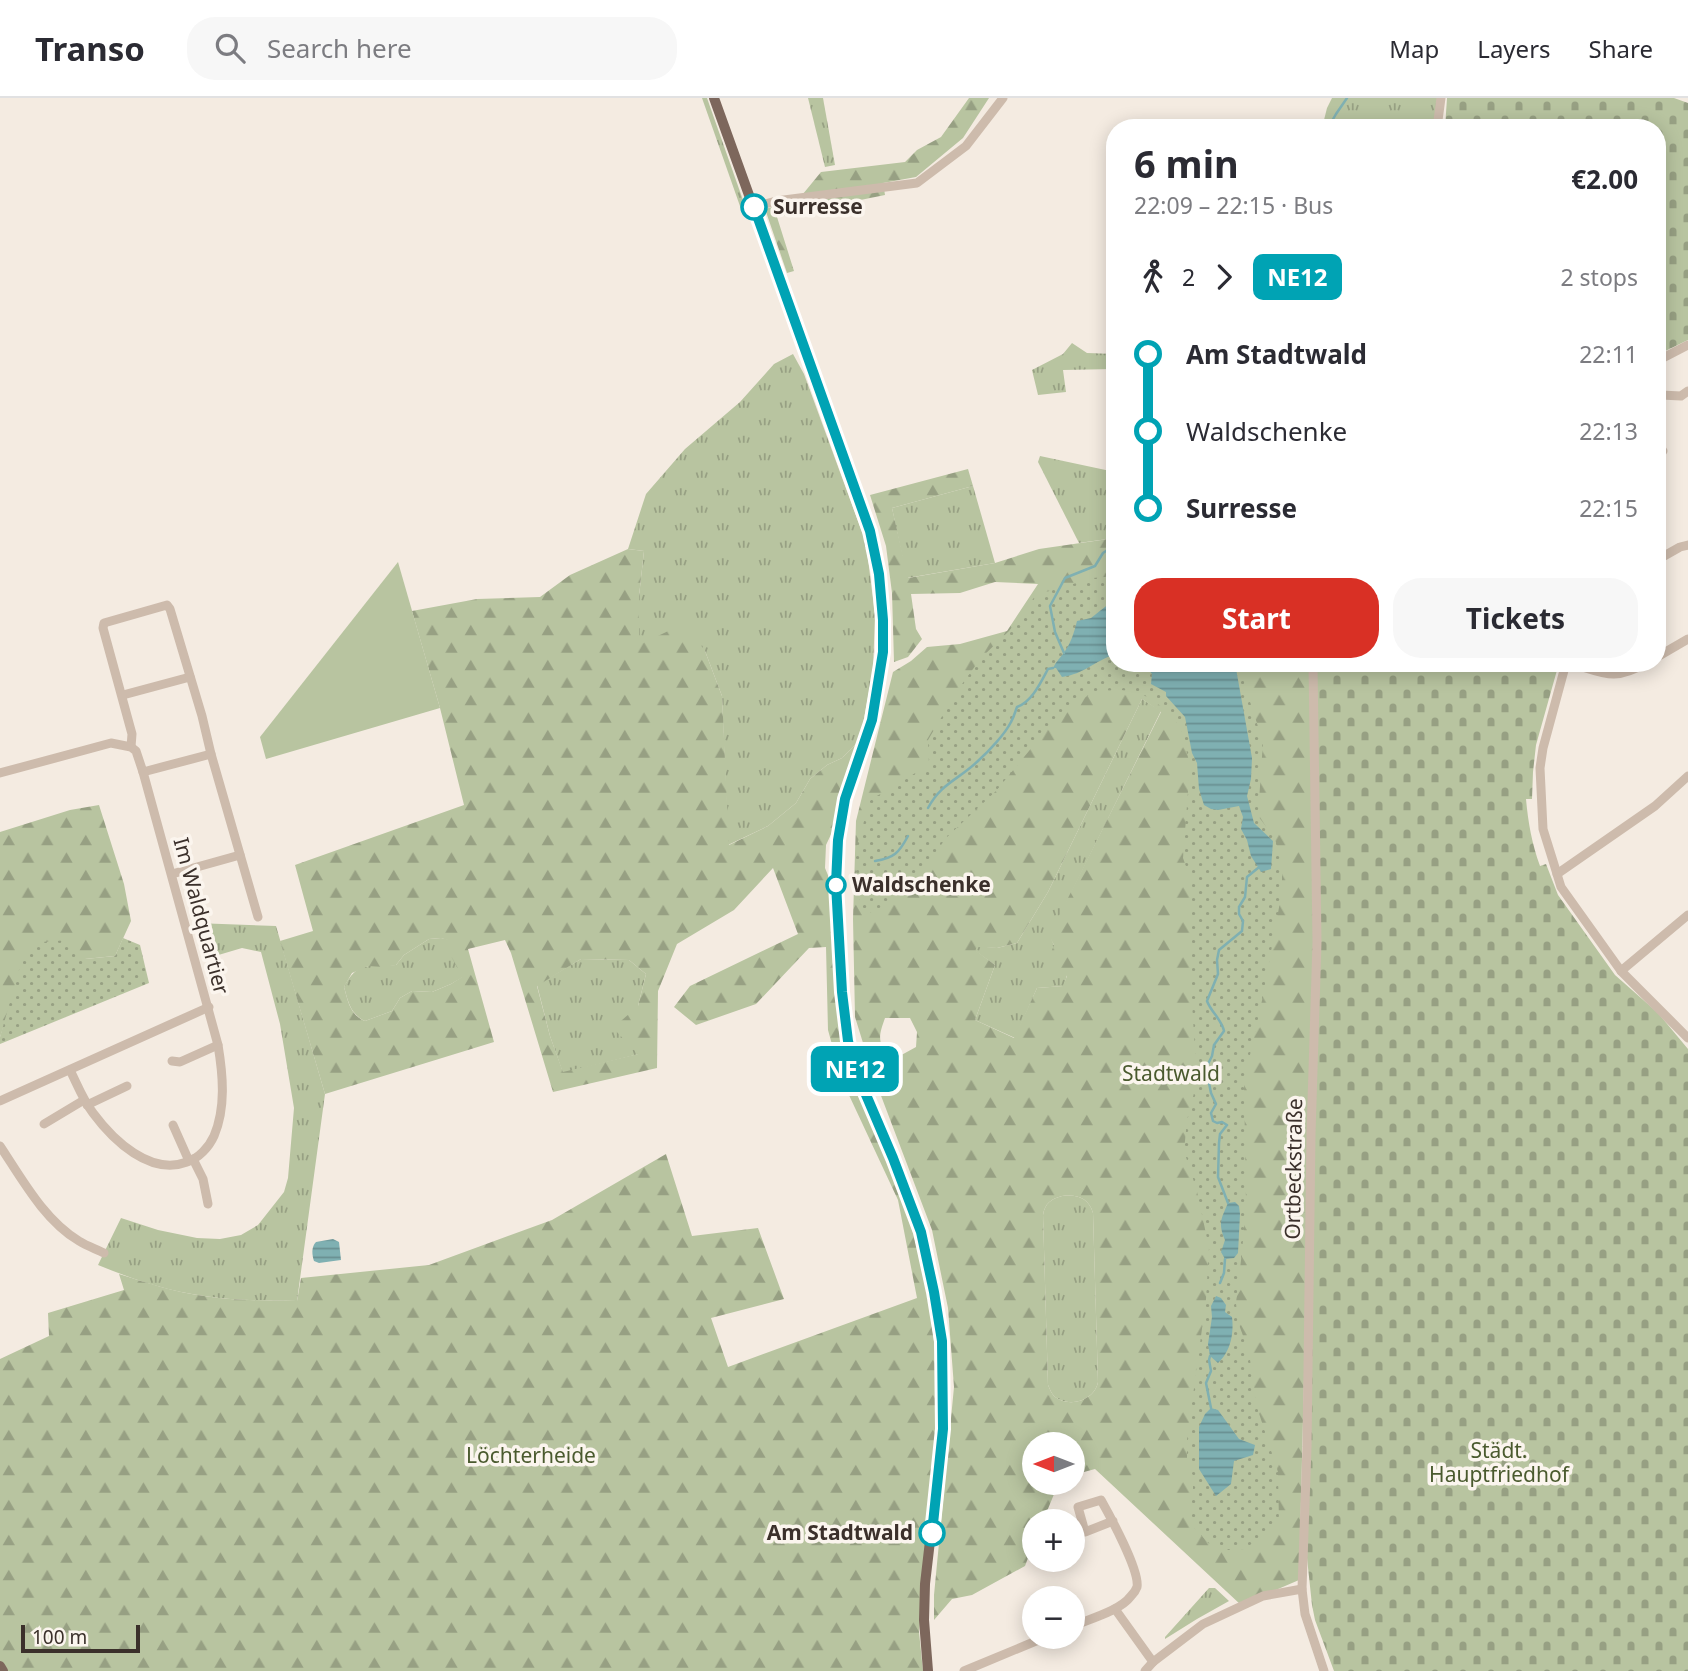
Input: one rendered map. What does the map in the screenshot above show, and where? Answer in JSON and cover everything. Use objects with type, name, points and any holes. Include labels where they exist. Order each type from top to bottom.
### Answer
[{"type":"main road","points":[[714,98],[870,531],[879,574],[883,620],[880,678],[872,720],[841,816],[836,865],[837,909],[842,992],[851,1055],[921,1232],[942,1341],[943,1429],[925,1584],[924,1619],[928,1671]]},
{"type":"main road","points":[[0,1666],[3,1671]]},
{"type":"street","points":[[754,207],[776,201],[917,183],[966,146],[1003,98]]},
{"type":"street","points":[[1438,119],[1441,98]]},
{"type":"street","points":[[1666,356],[1688,345]]},
{"type":"street","points":[[1666,395],[1681,396],[1688,391]]},
{"type":"street","points":[[1666,555],[1688,545]]},
{"type":"street","name":"Im Waldquartier","points":[[0,1101],[209,1007],[143,772],[136,751],[131,747],[132,734],[103,628],[104,623],[167,606],[170,608],[190,677]]},
{"type":"street","points":[[1666,652],[1688,639]]},
{"type":"street","name":"Ortbeckstraße","points":[[1313,672],[1317,942],[1302,1589],[1305,1614],[1324,1671]]},
{"type":"street","points":[[1565,672],[1543,748],[1540,768],[1543,829],[1561,887],[1621,971],[1688,1038]]},
{"type":"street","points":[[1599,672],[1613,676],[1628,672]]},
{"type":"street","points":[[123,695],[190,677],[258,917]]},
{"type":"street","points":[[0,773],[111,743],[131,747]]},
{"type":"street","points":[[143,772],[211,754]]},
{"type":"street","points":[[1557,874],[1655,806],[1688,776]]},
{"type":"street","points":[[172,874],[240,855]]},
{"type":"street","points":[[1621,971],[1688,915]]},
{"type":"street","points":[[70,1070],[86,1103],[108,1131],[130,1150],[142,1158],[166,1165],[178,1165],[191,1160],[200,1154],[215,1135],[223,1090],[222,1068],[209,1007]]},
{"type":"street","points":[[172,1061],[180,1062],[218,1045]]},
{"type":"street","points":[[44,1124],[127,1086]]},
{"type":"street","points":[[173,1125],[203,1179],[208,1204]]},
{"type":"street","points":[[0,1146],[48,1215],[79,1241],[104,1253]]},
{"type":"street","points":[[1085,1621],[1115,1609],[1130,1598],[1137,1587],[1134,1570],[1113,1521]]},
{"type":"street","points":[[1144,1671],[1203,1624],[1263,1596],[1302,1589]]},
{"type":"street","points":[[1115,1609],[1153,1662]]},
{"type":"street","points":[[964,1671],[1022,1647]]},
{"type":"green space","points":[[702,98],[707,98],[744,203],[741,209]]},
{"type":"green space","points":[[808,98],[823,98],[835,165],[825,167]]},
{"type":"green space","points":[[969,98],[989,98],[963,138],[916,177],[883,183],[885,195],[777,217],[794,271],[787,273],[765,209],[798,200],[821,172],[905,162],[917,150],[941,137]]},
{"type":"green space","points":[[1332,98],[1441,98],[1438,119],[1324,119]]},
{"type":"green space","points":[[1447,98],[1674,98],[1688,103],[1688,340],[1666,351],[1666,119],[1446,119]]},
{"type":"green space","points":[[1072,343],[1087,353],[1106,354],[1106,369],[1063,370],[1066,392],[1038,395],[1032,370],[1063,354]]},
{"type":"green space","points":[[793,354],[804,374],[866,543],[875,615],[873,670],[860,740],[842,758],[827,765],[810,779],[796,803],[768,826],[728,845],[722,696],[705,651],[639,645],[639,596],[644,551],[628,549],[646,494],[685,449],[740,402],[774,364]]},
{"type":"green space","points":[[1040,456],[1106,470],[1106,539],[1079,543],[1038,462]]},
{"type":"green space","name":"Stadtwald","points":[[968,469],[973,486],[892,508],[908,578],[995,563],[1039,549],[1106,539],[1106,672],[1149,672],[1254,823],[1236,672],[1310,672],[1315,939],[1299,1580],[1241,1605],[1095,1469],[1085,1472],[1085,1432],[1022,1432],[1022,1495],[1054,1495],[1048,1509],[1022,1509],[1022,1568],[972,1595],[952,1599],[934,1620],[934,1595],[954,1387],[948,1308],[932,1230],[872,1072],[855,1017],[853,919],[856,821],[893,672],[927,647],[960,644],[1007,631],[1038,584],[995,582],[960,593],[911,594],[916,629],[922,639],[908,657],[894,662],[892,593],[886,546],[870,495]],"holes":[[[1142,699],[1161,712],[1049,936],[1054,945],[1049,958],[1067,976],[1063,986],[1037,988],[1014,1038],[975,1020],[995,965],[975,950],[977,947],[997,948],[1017,943],[1048,892]],[[885,1018],[910,1018],[917,1032],[916,1047],[896,1058],[888,1056],[882,1046],[880,1034]],[[1073,1196],[1082,1198],[1093,1213],[1098,1382],[1087,1398],[1067,1402],[1054,1396],[1048,1385],[1043,1215],[1052,1200]]]},
{"type":"green space","points":[[973,486],[995,563],[907,578],[892,508]]},
{"type":"green space","points":[[628,549],[644,551],[639,596],[639,645],[685,623],[705,651],[722,696],[729,845],[768,826],[796,803],[810,779],[827,765],[842,758],[860,740],[835,826],[826,845],[825,868],[832,885],[839,1021],[848,1067],[839,1070],[828,1030],[826,947],[809,948],[756,1004],[696,1025],[674,1007],[690,986],[798,934],[773,868],[734,910],[677,944],[658,991],[657,1068],[553,1092],[505,940],[468,949],[494,1042],[325,1094],[280,941],[313,931],[295,865],[464,805],[412,611],[477,599],[540,597],[570,575]],"holes":[[[429,939],[451,941],[451,956],[462,977],[432,992],[412,991],[400,998],[392,1011],[365,1021],[356,1015],[350,1007],[344,987],[352,973],[368,966],[396,965],[404,955]],[[581,959],[629,960],[646,974],[638,1006],[613,1028],[638,1054],[563,1072],[537,986]]]},
{"type":"green space","points":[[398,562],[440,708],[266,759],[260,737]]},
{"type":"green space","points":[[1106,577],[1106,672],[1243,672],[1263,742],[1258,816],[1274,837],[1282,859],[1282,891],[1244,1082],[1246,1203],[1236,1303],[1238,1322],[1249,1352],[1256,1404],[1278,1472],[1279,1522],[1244,1549],[1212,1547],[1189,1522],[1193,1476],[1187,1460],[1187,1440],[1206,1299],[1209,1248],[1197,1191],[1184,1151],[1196,1066],[1192,1003],[1192,911],[1189,875],[1183,858],[1190,765],[1181,729],[1170,712],[1139,692],[1094,691],[1061,715],[1043,734],[996,791],[947,837],[902,894],[863,916],[856,885],[856,848],[871,798],[929,765],[928,740],[957,691],[981,658],[1009,631],[1036,595],[1093,578]]},
{"type":"green space","name":"Städt. Hauptfriedhof","points":[[1315,672],[1556,672],[1536,745],[1532,799],[1526,799],[1537,858],[1540,866],[1546,864],[1558,895],[1615,975],[1658,1013],[1688,1049],[1688,1671],[1334,1671],[1315,1620],[1307,1558]]},
{"type":"green space","points":[[1142,699],[1161,711],[1050,936],[1067,975],[1064,986],[1037,988],[1015,1038],[975,1020],[995,965],[974,950],[976,946],[997,948],[1017,943],[1048,892]]},
{"type":"green space","points":[[99,805],[124,884],[131,921],[115,956],[85,959],[7,1016],[0,1037],[0,832],[70,810]]},
{"type":"green space","points":[[195,923],[276,926],[325,1094],[297,1301],[227,1299],[190,1294],[150,1284],[98,1265],[121,1218],[158,1230],[197,1238],[220,1239],[241,1235],[258,1225],[284,1192],[288,1178],[294,1108],[280,1024],[261,952],[242,948],[205,959]]},
{"type":"green space","points":[[123,938],[140,945],[149,983],[0,1044],[21,963],[42,942],[68,940],[85,959],[115,956]]},
{"type":"green space","points":[[429,939],[451,940],[463,977],[432,992],[412,991],[400,998],[392,1011],[365,1021],[356,1015],[350,1007],[344,987],[354,973],[365,967],[396,965],[404,955]]},
{"type":"green space","points":[[581,959],[629,960],[646,974],[638,1006],[639,1054],[563,1073],[537,985]]},
{"type":"green space","name":"Löchterheide","points":[[851,1073],[904,1198],[929,1294],[938,1381],[932,1492],[919,1632],[923,1671],[0,1671],[0,1359],[49,1336],[48,1313],[124,1290],[119,1274],[172,1290],[204,1296],[239,1300],[297,1301],[301,1278],[429,1265],[552,1220],[666,1154],[692,1236],[758,1228],[784,1299],[711,1318],[728,1367],[917,1298],[898,1200],[841,1078]]},
{"type":"green space","points":[[1062,1196],[1082,1198],[1093,1213],[1098,1382],[1092,1394],[1074,1402],[1060,1400],[1054,1396],[1048,1385],[1043,1215],[1049,1202]]},
{"type":"green space","points":[[1209,1588],[1215,1588],[1229,1601],[1165,1639],[1165,1637]]},
{"type":"water","points":[[1106,606],[1106,658],[1077,673],[1062,677],[1056,668],[1053,668],[1068,646],[1077,621],[1091,618]]},
{"type":"water","points":[[1150,672],[1237,672],[1252,758],[1247,796],[1254,823],[1273,841],[1271,869],[1261,872],[1251,856],[1241,829],[1243,817],[1239,806],[1218,810],[1204,805],[1185,717],[1166,696],[1166,692],[1151,684]]},
{"type":"water","points":[[1235,1202],[1239,1206],[1240,1214],[1238,1253],[1234,1258],[1225,1259],[1221,1252],[1225,1240],[1221,1221],[1228,1203]]},
{"type":"water","points":[[333,1239],[339,1242],[341,1260],[319,1263],[314,1261],[312,1251],[316,1242]]},
{"type":"water","points":[[1216,1296],[1226,1305],[1225,1312],[1232,1317],[1233,1323],[1229,1347],[1218,1363],[1210,1356],[1208,1344],[1211,1306]]},
{"type":"water","points":[[1211,1408],[1218,1410],[1239,1439],[1255,1445],[1253,1455],[1234,1461],[1231,1484],[1216,1496],[1199,1469],[1199,1427]]},
{"type":"waterway","points":[[1333,119],[1347,98]]},
{"type":"waterway","points":[[1064,653],[1055,632],[1050,606],[1065,578],[1095,566],[1106,551]]},
{"type":"waterway","points":[[928,808],[939,793],[996,742],[1008,727],[1017,707],[1032,696],[1048,669],[1053,668]]},
{"type":"waterway","points":[[875,861],[895,854],[908,836]]},
{"type":"waterway","points":[[1228,1203],[1218,1177],[1220,1134],[1227,1125],[1213,1121],[1211,1113],[1216,1104],[1206,1068],[1214,1045],[1224,1031],[1207,1001],[1218,974],[1219,950],[1242,931],[1243,921],[1239,907],[1245,897],[1247,877],[1258,868]]},
{"type":"waterway","points":[[1220,1283],[1225,1259]]},
{"type":"waterway","points":[[1210,1356],[1211,1371],[1206,1383],[1211,1408]]},
{"type":"bus line","name":"NE12","points":[[754,207],[870,531],[879,574],[883,620],[880,678],[872,720],[841,816],[836,884],[842,992],[848,1041],[855,1069],[921,1232],[942,1341],[943,1429],[932,1533]]},
{"type":"place","name":"Surresse","points":[[754,207]]},
{"type":"place","name":"Waldschenke","points":[[836,885]]},
{"type":"place","name":"Am Stadtwald","points":[[932,1533]]}]
